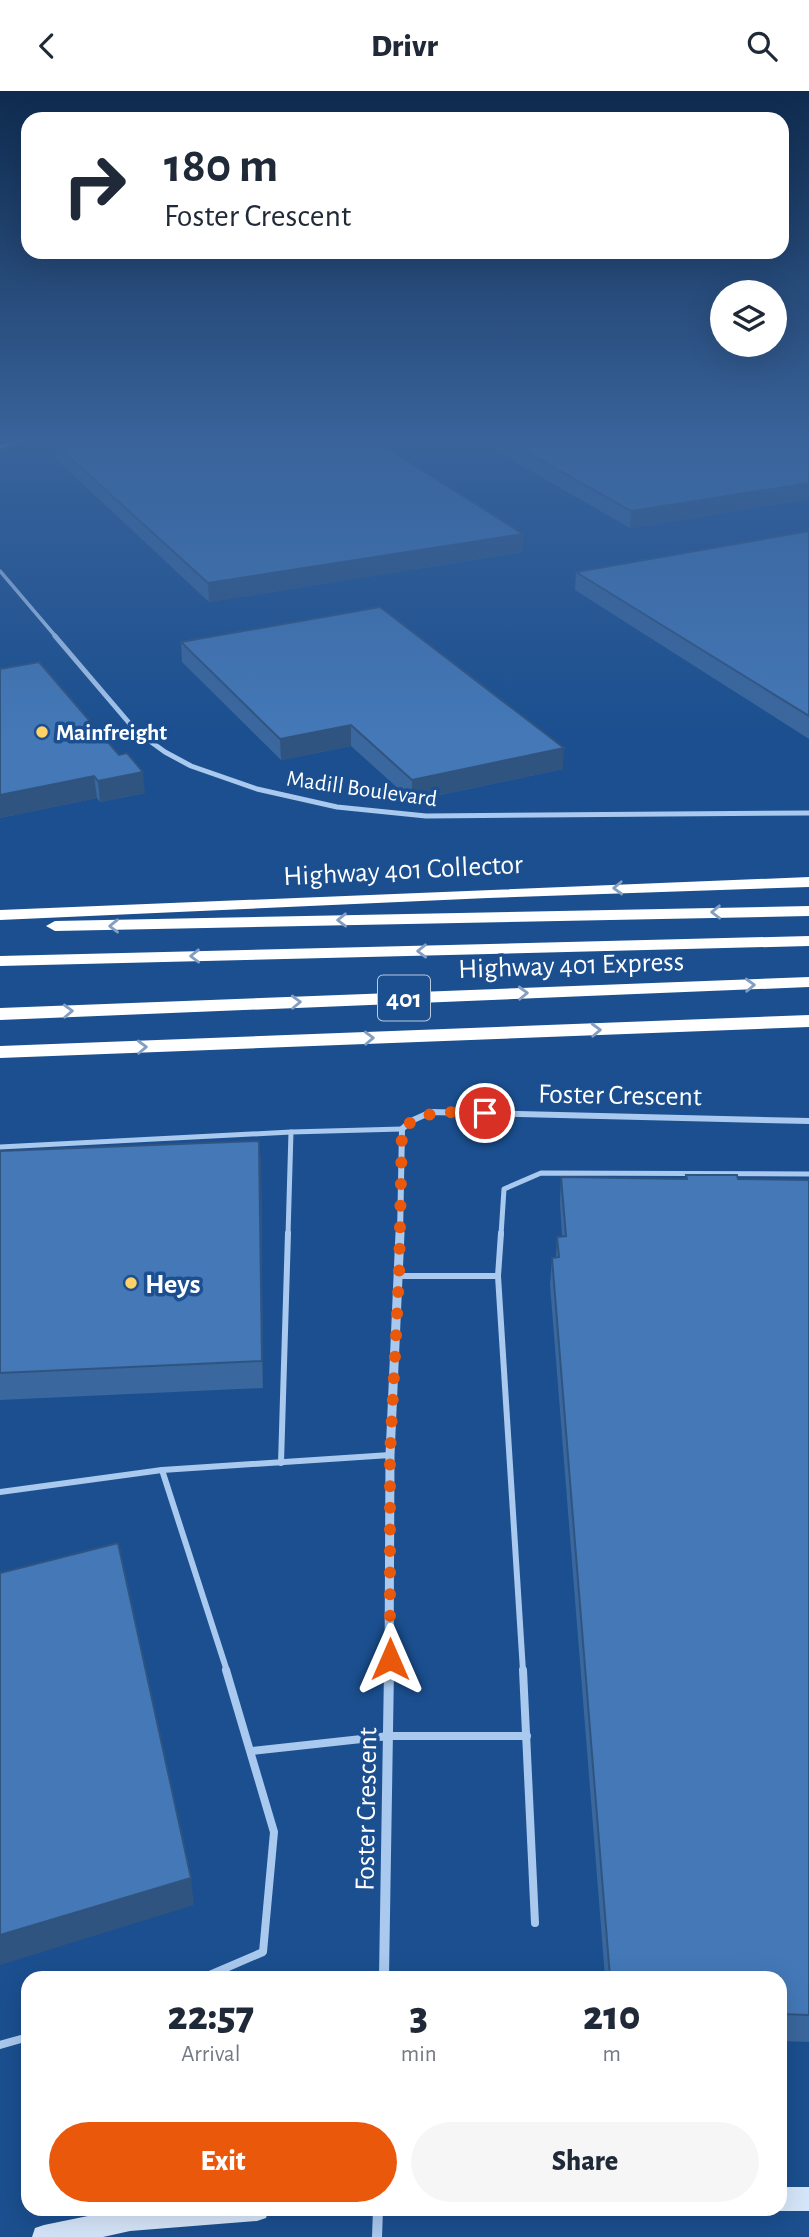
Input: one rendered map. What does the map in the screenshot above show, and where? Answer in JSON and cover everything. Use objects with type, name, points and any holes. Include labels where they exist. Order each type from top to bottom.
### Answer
[{"type":"highway","name":"Highway 401 Collector","points":[[0,915],[809,882]]},
{"type":"highway","points":[[0,927],[809,911]]},
{"type":"highway","name":"Highway 401 Express","points":[[0,961],[809,941]]},
{"type":"highway","name":"Highway 401 Express","points":[[0,1014],[809,982]]},
{"type":"highway","name":"401","points":[[0,1052],[809,1021]]},
{"type":"street","name":"Madill Boulevard","points":[[0,571],[136,731],[164,752],[191,766],[257,789],[337,807],[426,817],[809,813]]},
{"type":"street","name":"Foster Crescent","points":[[384,1971],[390,1736],[390,1455],[399,1276],[402,1129],[411,1121],[431,1112],[809,1121]]},
{"type":"street","points":[[787,2199],[809,2199]]},
{"type":"street","points":[[44,2237],[130,2219],[168,2216]]},
{"type":"street","points":[[377,2237],[378,2216]]},
{"type":"lane","points":[[0,1147],[402,1129]]},
{"type":"lane","points":[[281,1463],[291,1132]]},
{"type":"lane","points":[[535,1923],[527,1736],[498,1276],[504,1189],[541,1173],[809,1174]]},
{"type":"lane","points":[[399,1276],[498,1276]]},
{"type":"lane","points":[[0,1492],[162,1470],[390,1455]]},
{"type":"lane","points":[[162,1470],[252,1751],[274,1832],[263,1952],[219,1971]]},
{"type":"lane","points":[[252,1751],[390,1736],[527,1736]]},
{"type":"lane","points":[[0,2045],[21,2040]]},
{"type":"building","points":[[158,537],[503,537],[208,583]]},
{"type":"building","points":[[774,537],[809,537],[809,716],[576,572]]},
{"type":"building","points":[[380,607],[564,748],[412,780],[351,725],[280,739],[181,642]]},
{"type":"building","name":"Mainfreight","points":[[39,662],[119,755],[127,753],[143,772],[98,781],[94,776],[0,795],[0,669]]},
{"type":"building","name":"Heys","points":[[259,1141],[262,1361],[0,1373],[0,1151]]},
{"type":"building","points":[[686,1175],[737,1175],[738,1179],[809,1180],[809,2015],[787,2014],[787,1971],[610,1971],[552,1258],[559,1257],[557,1237],[566,1236],[561,1177],[687,1179]]},
{"type":"building","points":[[118,1543],[191,1878],[0,1935],[0,1573]]},
{"type":"place","name":"Mainfreight","points":[[42,732]]},
{"type":"place","name":"Heys","points":[[131,1283]]},
{"type":"route","points":[[390,1659],[390,1455],[399,1276],[402,1129],[411,1121],[431,1112],[485,1113]]}]
